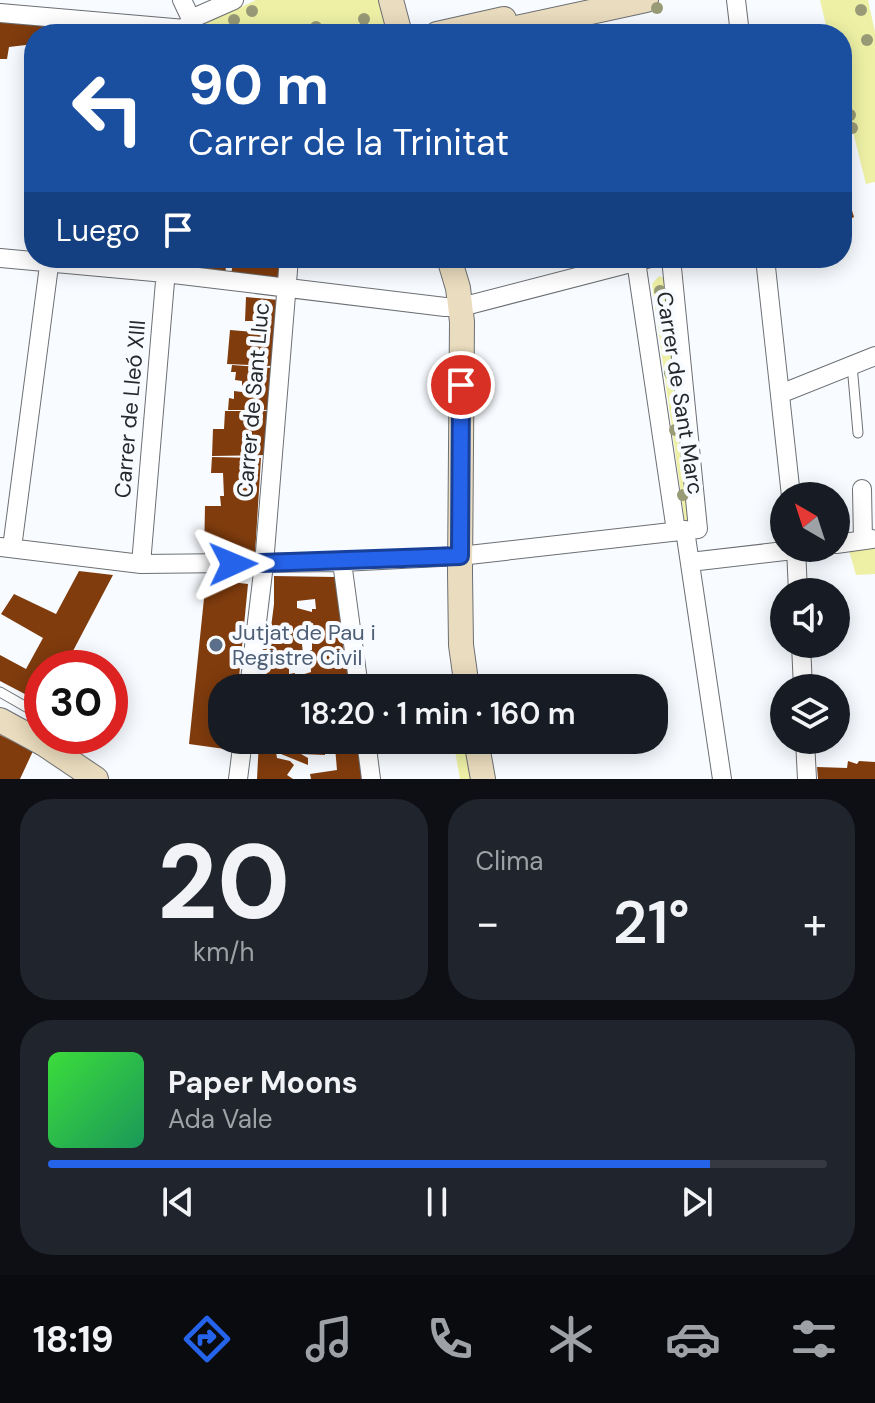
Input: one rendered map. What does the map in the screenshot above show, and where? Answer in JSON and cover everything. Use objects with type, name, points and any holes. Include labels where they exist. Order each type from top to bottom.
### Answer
[{"type":"street","points":[[182,0],[186,24]]},
{"type":"street","points":[[191,24],[234,0]]},
{"type":"street","points":[[391,0],[397,24]]},
{"type":"street","points":[[487,24],[587,4],[646,0]]},
{"type":"street","points":[[736,0],[739,24]]},
{"type":"street","points":[[522,24],[587,4]]},
{"type":"street","points":[[0,13],[56,24]]},
{"type":"street","points":[[0,258],[24,259]]},
{"type":"street","points":[[49,268],[6,548],[141,564],[342,562],[460,556],[687,530]]},
{"type":"street","name":"Carrer de Lleó XIII","points":[[141,564],[166,268]]},
{"type":"street","points":[[177,268],[286,287],[445,307],[461,307],[612,268]]},
{"type":"street","name":"Carrer de Sant Lluc","points":[[251,674],[264,564],[288,268]]},
{"type":"street","points":[[451,268],[461,307],[460,556],[461,645],[465,674]]},
{"type":"street","name":"Carrer de Sant Marc","points":[[644,268],[687,530]]},
{"type":"street","name":"Carrer de Sant Marc","points":[[672,268],[690,562],[722,779]]},
{"type":"street","points":[[766,268],[789,482]]},
{"type":"street","points":[[780,394],[875,356]]},
{"type":"street","points":[[862,489],[869,540]]},
{"type":"street","points":[[690,562],[770,553]]},
{"type":"street","points":[[342,562],[357,674]]},
{"type":"street","points":[[0,720],[44,744],[96,779]]},
{"type":"street","points":[[238,779],[241,754]]},
{"type":"street","points":[[368,754],[371,779]]},
{"type":"street","points":[[479,754],[483,779]]},
{"type":"street","points":[[806,754],[807,779]]},
{"type":"lane","points":[[852,365],[858,433]]},
{"type":"lane","points":[[0,692],[24,706]]},
{"type":"green space","points":[[256,0],[383,0],[387,24],[204,24]]},
{"type":"green space","points":[[820,0],[868,0],[875,32],[875,182],[866,184],[852,128],[852,24],[826,24]]},
{"type":"green space","points":[[659,276],[668,280],[690,520],[685,523],[652,284]]},
{"type":"green space","points":[[875,544],[875,574],[856,575],[850,547]]},
{"type":"green space","points":[[456,754],[468,754],[472,779],[460,779]]},
{"type":"building","points":[[0,19],[42,24],[24,24],[24,45],[9,47],[7,59],[0,59]]},
{"type":"building","points":[[177,268],[226,268],[225,275],[176,272]]},
{"type":"building","points":[[232,268],[283,268],[283,284],[231,278]]},
{"type":"building","points":[[246,297],[279,300],[273,366],[227,364],[230,330],[254,332],[254,321],[245,321]]},
{"type":"building","points":[[232,365],[272,368],[267,410],[228,410],[229,398],[234,399],[234,391],[242,392],[242,381],[235,380],[236,372],[231,372]]},
{"type":"building","points":[[225,411],[269,411],[266,455],[212,456],[213,429],[224,429]]},
{"type":"building","points":[[212,457],[261,458],[255,554],[204,556],[205,506],[221,506],[220,496],[224,496],[223,473],[211,473]]},
{"type":"building","points":[[79,571],[113,575],[73,650],[36,650],[43,638],[1,614],[14,594],[56,614]]},
{"type":"building","points":[[274,576],[335,577],[347,639],[342,639],[348,674],[304,674],[311,672],[310,650],[312,643],[316,642],[313,623],[300,627],[304,662],[263,663],[262,643],[269,643]],"holes":[[[315,599],[316,609],[312,612],[297,608],[297,601]]]},
{"type":"building","points":[[206,579],[248,584],[239,674],[208,674],[208,747],[189,744]]},
{"type":"building","points":[[0,655],[24,668],[24,694],[0,681]]},
{"type":"building","points":[[289,664],[289,674],[266,674],[268,665]]},
{"type":"building","points":[[0,735],[24,747],[24,754],[32,754],[20,779],[0,779]]},
{"type":"building","points":[[258,754],[276,754],[277,758],[294,765],[287,775],[293,779],[257,779]]},
{"type":"building","points":[[281,754],[301,754],[308,758],[308,765]]},
{"type":"building","points":[[336,754],[361,754],[367,779],[311,779],[310,774],[337,770]]},
{"type":"building","points":[[848,761],[857,764],[859,761],[875,762],[875,779],[818,779],[817,767],[847,768]]},
{"type":"place","name":"Jutjat de Pau i Registre Civil","points":[[216,645]]},
{"type":"route","points":[[233,564],[460,556],[461,385]]}]
